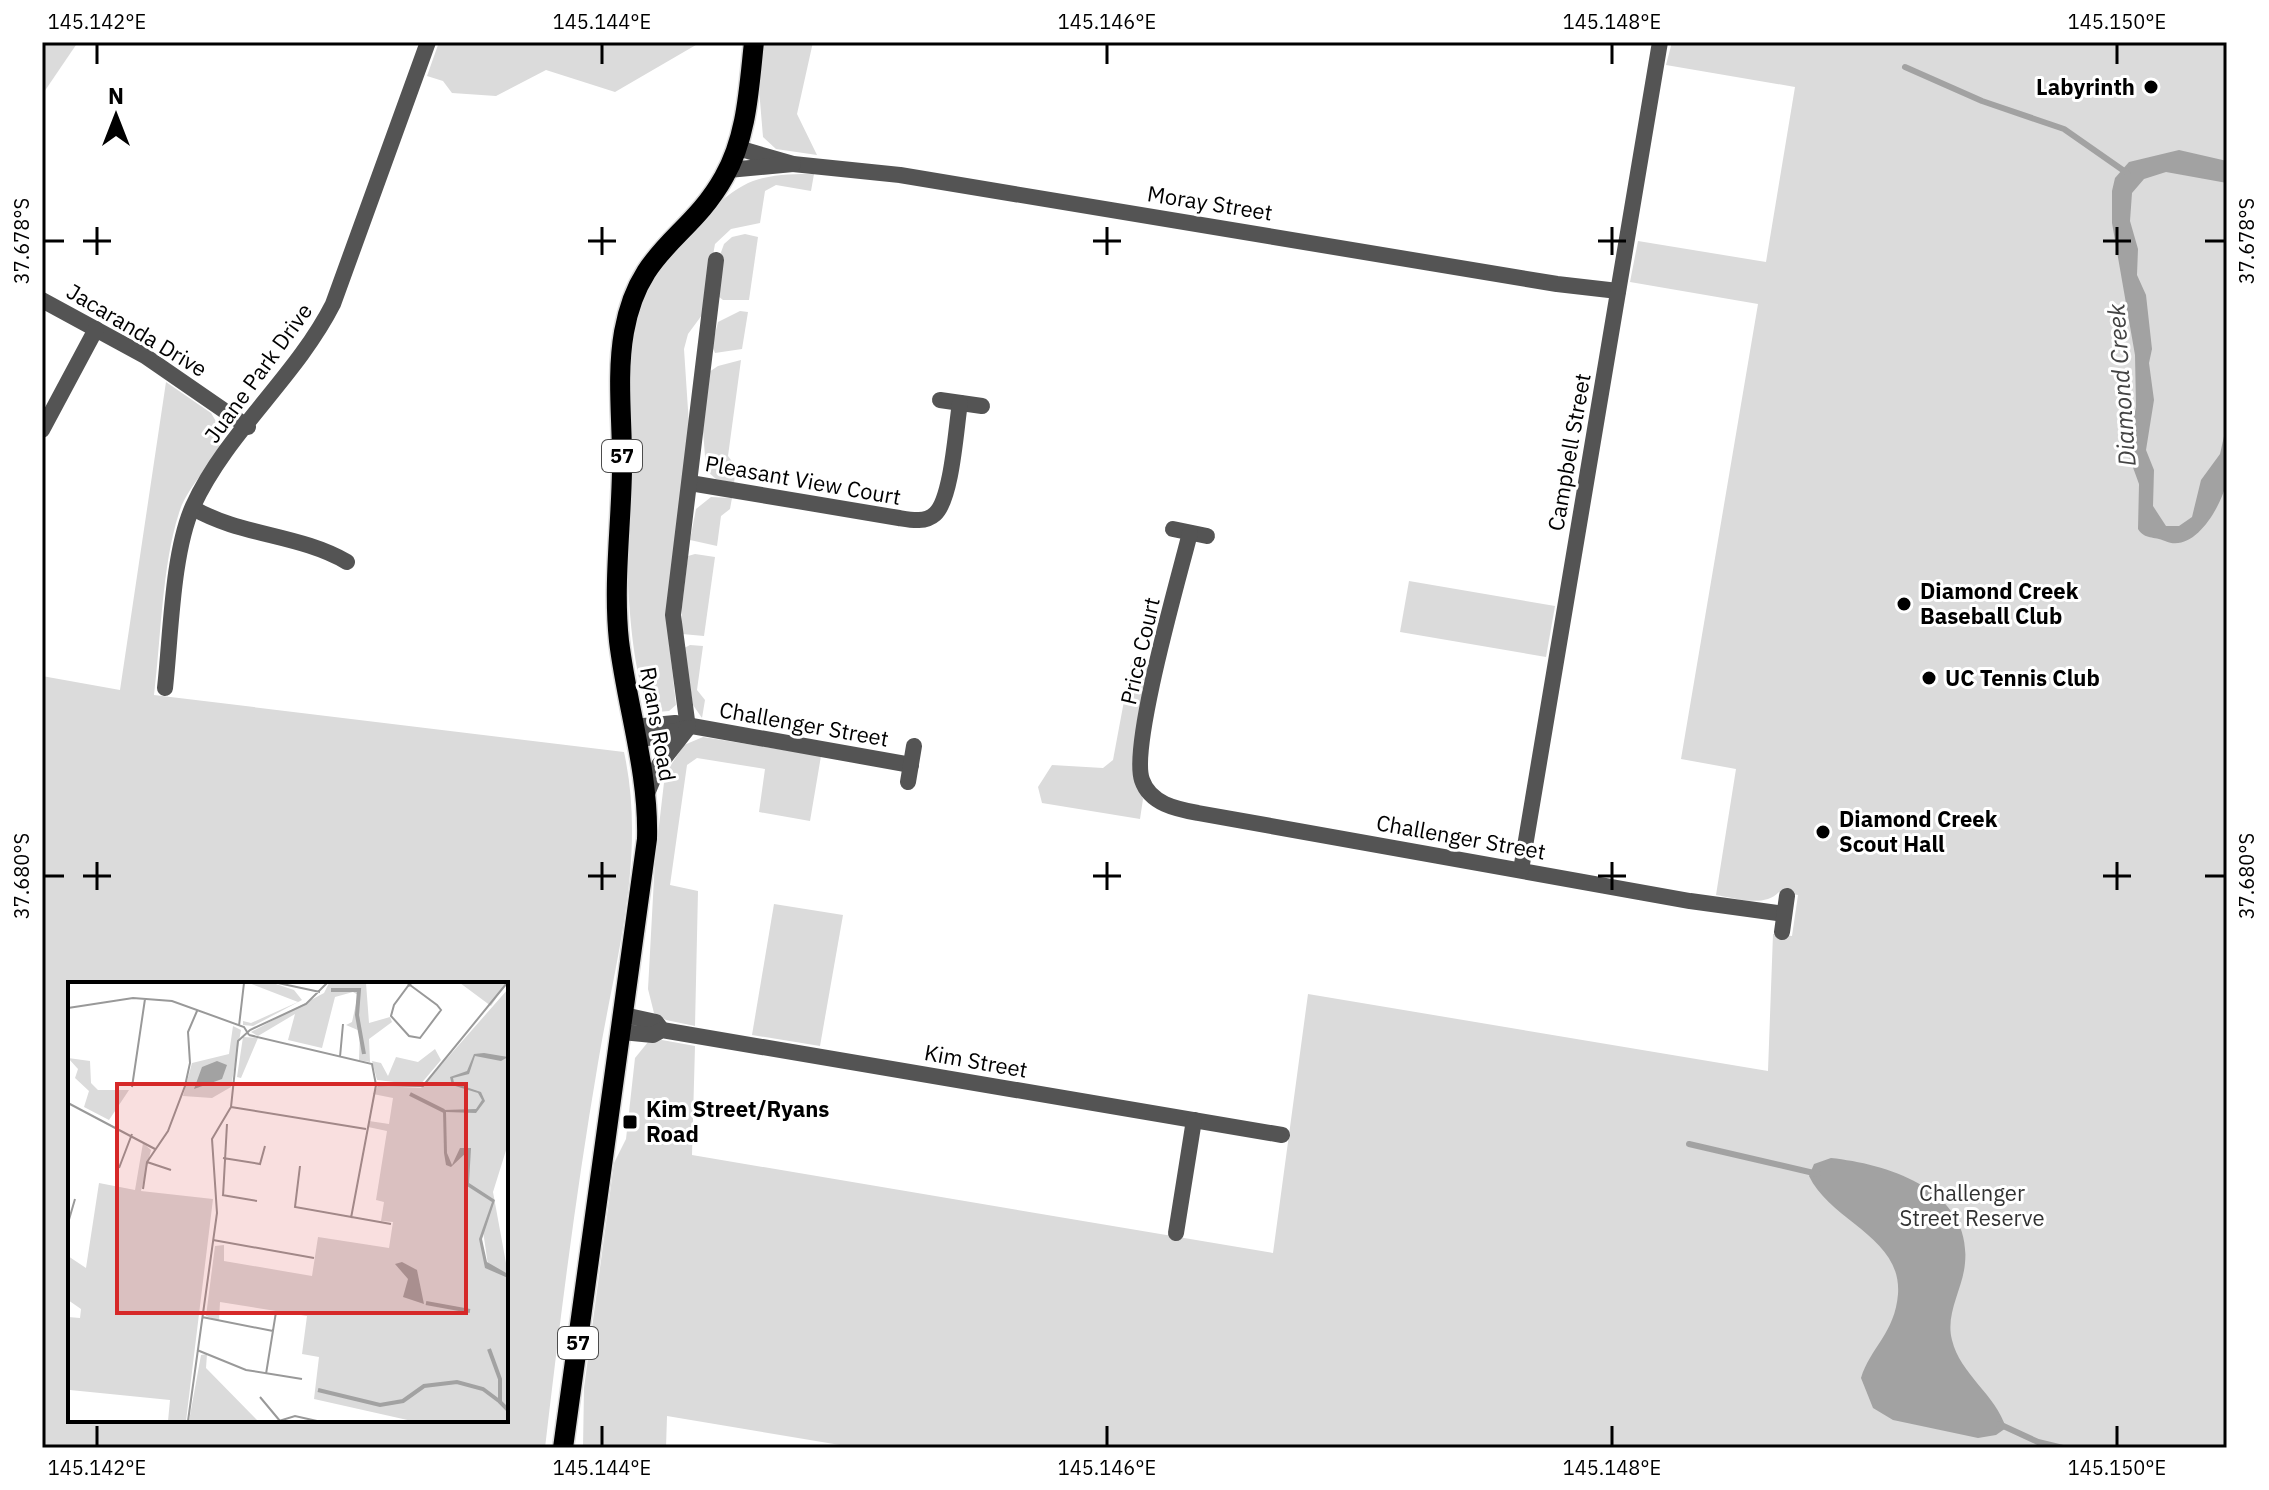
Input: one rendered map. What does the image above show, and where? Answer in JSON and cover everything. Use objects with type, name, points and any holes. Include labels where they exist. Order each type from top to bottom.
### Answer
[{"type":"main road","name":"Ryans Road","points":[[563,1448],[645,856],[646,796],[617,622],[622,470],[619,388],[623,333],[643,273],[714,193],[738,148],[754,42]]},
{"type":"street","name":"Juane Park Drive","points":[[165,688],[182,547],[193,508],[207,482],[310,344],[333,304],[428,42]]},
{"type":"street","name":"Campbell Street","points":[[1521,870],[1660,42]]},
{"type":"street","name":"Moray Street","points":[[738,148],[793,164],[900,175],[1557,284],[1618,291]]},
{"type":"street","name":"Moray Street","points":[[728,170],[793,164]]},
{"type":"street","name":"Ryans Road","points":[[688,728],[673,615],[716,260]]},
{"type":"street","name":"Jacaranda Drive","points":[[42,300],[175,375],[248,427]]},
{"type":"street","points":[[42,430],[96,329]]},
{"type":"street","points":[[940,400],[982,406]]},
{"type":"street","name":"Pleasant View Court","points":[[690,483],[899,518],[927,519],[939,510],[945,495],[960,403]]},
{"type":"street","points":[[193,508],[213,518],[321,548],[347,562]]},
{"type":"street","name":"Price Court","points":[[1142,780],[1141,757],[1154,681],[1190,533]]},
{"type":"street","name":"Challenger Street","points":[[634,734],[675,723],[910,774],[914,746]]},
{"type":"street","name":"Challenger Street","points":[[646,796],[659,765],[688,728]]},
{"type":"street","name":"Challenger Street","points":[[1142,780],[1156,799],[1180,809],[1784,914]]},
{"type":"street","points":[[1782,932],[1787,896]]},
{"type":"street","name":"Kim Street","points":[[623,1024],[656,1022],[662,1030],[1282,1135]]},
{"type":"street","points":[[1176,1233],[1194,1120]]},
{"type":"green space","points":[[42,42],[78,42],[42,95]]},
{"type":"green space","points":[[439,42],[701,42],[615,92],[546,70],[496,96],[452,93],[443,81],[427,76]]},
{"type":"green space","points":[[764,42],[813,42],[797,114],[817,155],[776,149],[763,137],[759,89]]},
{"type":"green space","name":"Challenger Street Reserve","points":[[1672,42],[2227,42],[2227,1448],[858,1448],[667,1416],[666,1448],[583,1448],[584,1388],[614,1163],[626,1139],[635,1058],[648,1042],[662,1040],[695,1046],[692,1155],[1273,1253],[1308,994],[1768,1071],[1773,934],[1792,936],[1798,895],[1779,892],[1766,900],[1757,901],[1716,895],[1736,769],[1681,759],[1758,304],[1630,282],[1638,241],[1766,262],[1795,87],[1666,65]]},
{"type":"green space","points":[[814,174],[811,191],[776,185],[765,191],[760,223],[731,229],[715,244],[702,315],[688,334],[684,349],[689,425],[666,613],[676,705],[669,711],[657,712],[644,693],[635,655],[626,542],[629,377],[639,314],[654,280],[678,246],[707,213],[738,188],[761,179]]},
{"type":"green space","points":[[745,234],[758,237],[749,300],[723,300],[718,296],[719,258],[724,244],[732,237]]},
{"type":"green space","points":[[740,311],[748,312],[742,349],[715,353],[712,346],[718,322]]},
{"type":"green space","points":[[741,360],[728,456],[736,467],[734,483],[716,479],[706,470],[703,430],[709,372],[718,366]]},
{"type":"green space","points":[[166,382],[211,413],[223,433],[216,452],[183,503],[173,533],[165,579],[154,695],[624,752],[632,830],[626,908],[583,1159],[545,1448],[42,1448],[42,676],[120,690]]},
{"type":"green space","points":[[711,497],[732,498],[730,509],[721,516],[717,546],[690,540],[696,509]]},
{"type":"green space","points":[[688,556],[715,557],[704,636],[682,634]]},
{"type":"green space","points":[[1409,581],[1555,606],[1546,657],[1400,632]]},
{"type":"green space","points":[[703,646],[697,690],[705,700],[702,718],[693,705],[684,648]]},
{"type":"green space","points":[[1132,658],[1150,661],[1134,778],[1143,799],[1140,819],[1042,803],[1038,787],[1052,765],[1103,768],[1113,760]]},
{"type":"green space","points":[[703,737],[821,756],[810,821],[759,812],[765,769],[697,758],[687,765],[670,885],[698,891],[695,1026],[666,1020],[654,1013],[648,989],[655,860],[665,774],[684,745]]},
{"type":"green space","points":[[774,904],[843,915],[820,1046],[752,1035]]},
{"type":"shaded area","points":[[2179,150],[2227,161],[2227,183],[2166,172],[2144,179],[2132,193],[2130,221],[2138,249],[2137,275],[2146,295],[2152,349],[2149,363],[2154,400],[2146,450],[2154,470],[2153,506],[2166,526],[2179,526],[2192,517],[2201,480],[2220,454],[2227,423],[2228,465],[2225,489],[2206,524],[2197,534],[2176,543],[2147,536],[2138,529],[2139,484],[2127,451],[2136,407],[2135,355],[2112,223],[2112,191],[2115,178],[2129,162]]},
{"type":"shaded area","points":[[1831,1158],[1877,1167],[1922,1185],[1941,1199],[1955,1217],[1964,1238],[1965,1263],[1950,1330],[1962,1363],[2001,1416],[2006,1428],[1996,1435],[1978,1438],[1893,1420],[1873,1408],[1861,1378],[1896,1308],[1896,1274],[1889,1258],[1877,1244],[1819,1192],[1809,1176],[1814,1164]]},
{"type":"waterway","points":[[1905,67],[1982,101],[2064,129],[2127,173]]},
{"type":"waterway","points":[[1689,1144],[1818,1174]]},
{"type":"waterway","points":[[1999,1424],[2038,1442],[2063,1448]]},
{"type":"place","name":"Labyrinth","points":[[2151,87]]},
{"type":"place","name":"Diamond Creek Baseball Club","points":[[1904,604]]},
{"type":"place","name":"UC Tennis Club","points":[[1929,678]]},
{"type":"place","name":"Diamond Creek Scout Hall","points":[[1823,832]]},
{"type":"place","name":"Kim Street/Ryans Road","points":[[630,1122]]},
{"type":"water label","name":"Diamond Creek","points":[[2122,385]]}]
